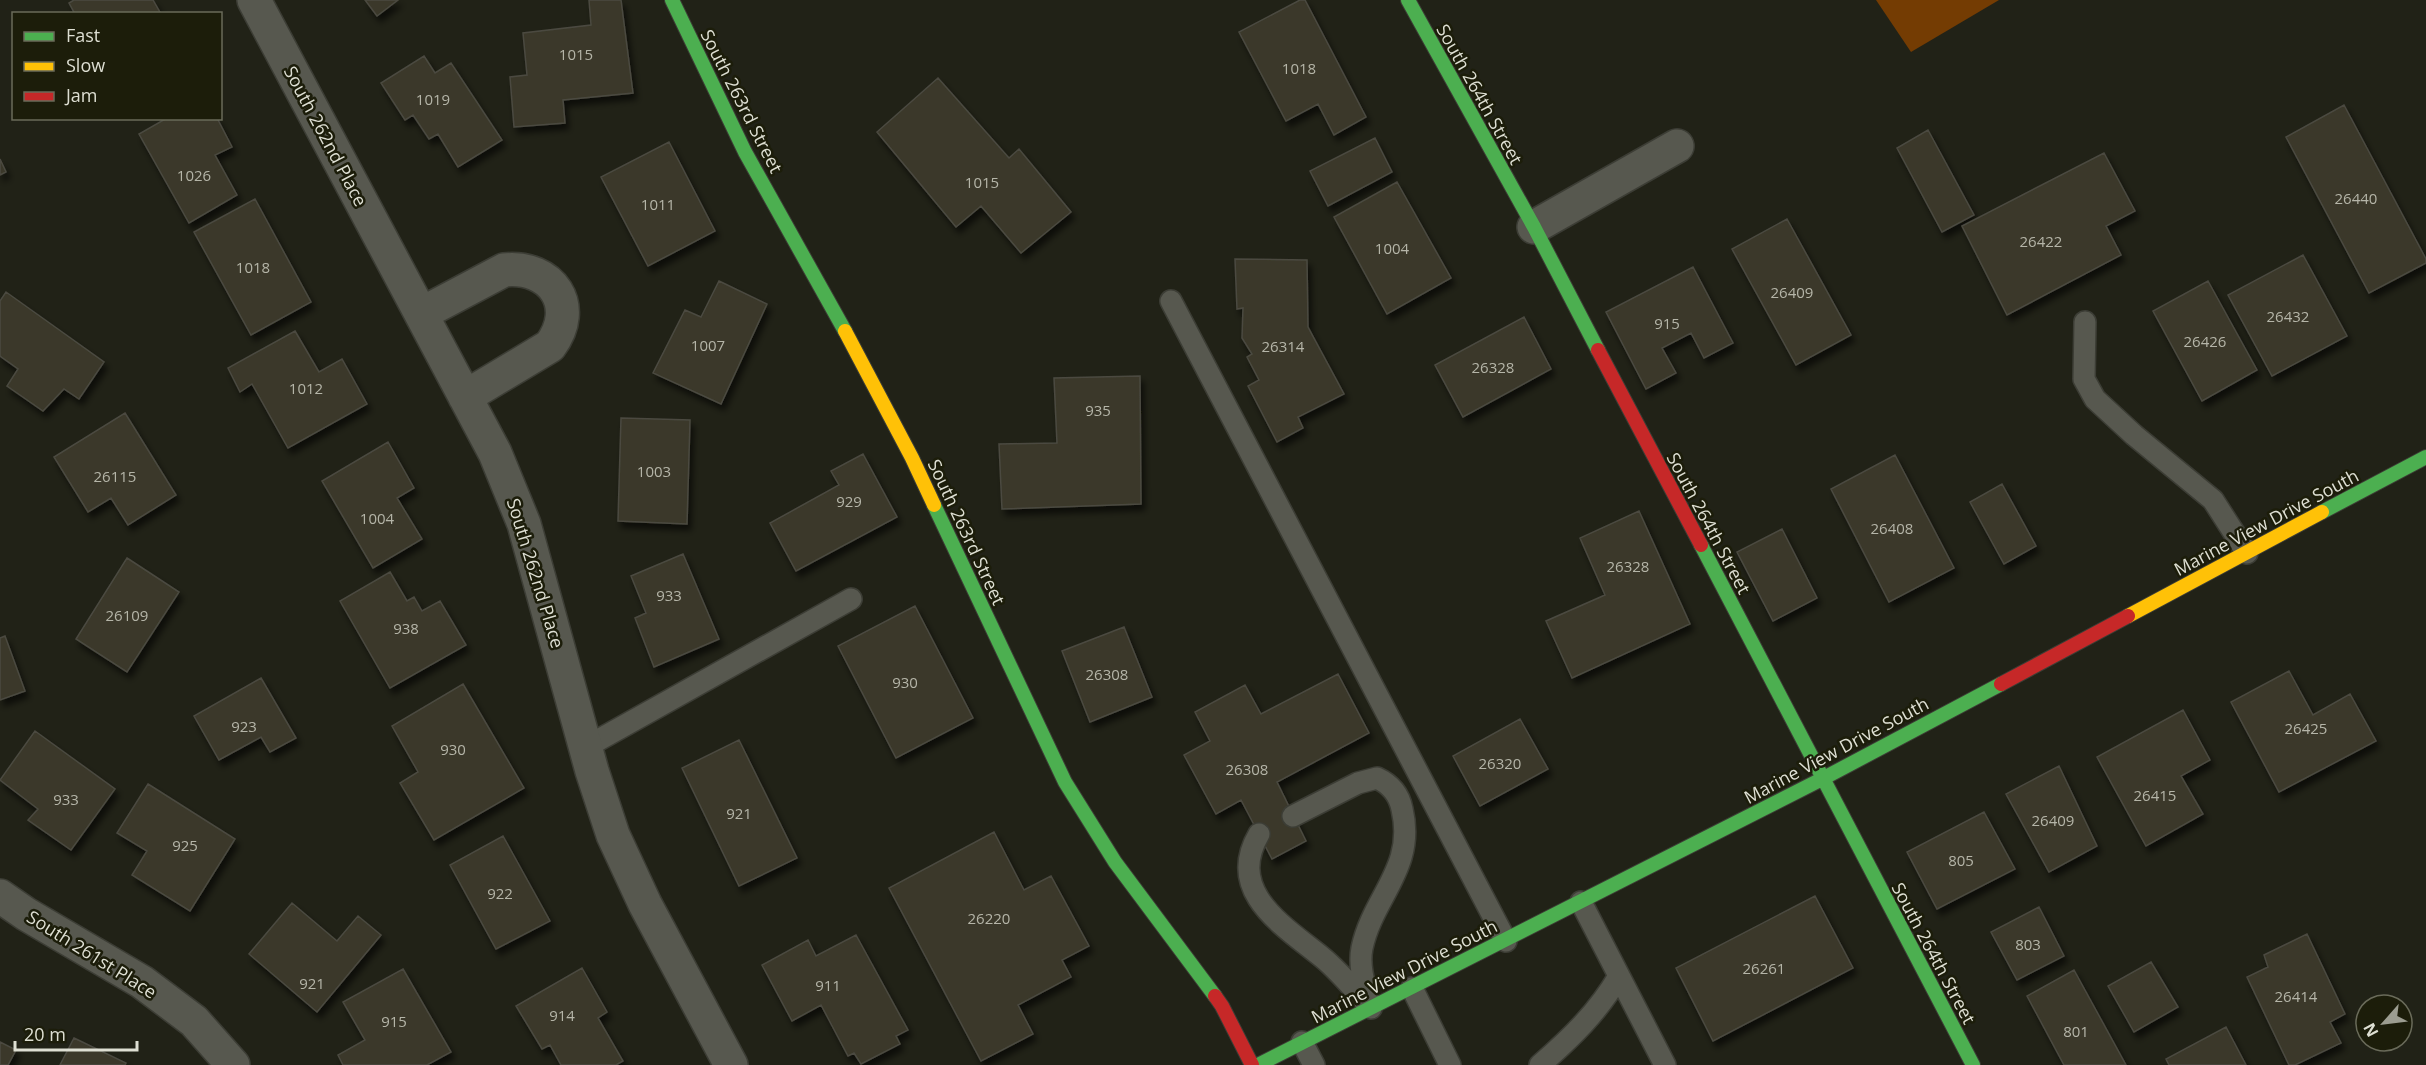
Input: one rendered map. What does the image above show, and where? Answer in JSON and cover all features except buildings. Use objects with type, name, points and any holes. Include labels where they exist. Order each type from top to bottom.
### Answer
[{"type":"street","name":"South 262nd Place","points":[[254,0],[495,453],[524,524],[586,747],[614,835],[645,904],[731,1065]]},
{"type":"street","name":"South 263rd Street","points":[[672,0],[745,152],[813,271],[912,458],[1065,782],[1115,862],[1222,1006],[1252,1065]]},
{"type":"street","name":"South 264th Street","points":[[1408,0],[1533,227],[1973,1065]]},
{"type":"street","points":[[1533,227],[1677,146]]},
{"type":"street","points":[[421,314],[504,270],[519,268],[535,272],[548,280],[558,293],[562,306],[562,321],[558,334],[550,346],[465,397]]},
{"type":"street","name":"Marine View Drive South","points":[[1258,1065],[1822,779],[2426,457]]},
{"type":"street","name":"South 261st Place","points":[[0,896],[26,914],[142,982],[194,1021],[233,1065]]},
{"type":"lane","points":[[1171,301],[1506,941]]},
{"type":"lane","points":[[2085,322],[2084,379],[2095,399],[2134,435],[2213,500],[2247,553]]},
{"type":"lane","points":[[586,747],[851,599]]},
{"type":"lane","points":[[1293,816],[1358,783],[1377,778],[1388,783],[1400,801],[1406,824],[1403,856],[1362,949],[1362,970],[1371,1008]]},
{"type":"lane","points":[[1259,834],[1250,849],[1248,874],[1262,906],[1283,928],[1323,958],[1371,1008]]},
{"type":"lane","points":[[1581,902],[1665,1065]]},
{"type":"lane","points":[[1539,1065],[1572,1037],[1596,1011],[1619,976]]},
{"type":"lane","points":[[1412,987],[1450,1065]]},
{"type":"lane","points":[[1302,1042],[1314,1065]]},
{"type":"shaded area","points":[[1876,0],[1999,0],[1911,52]]},
{"type":"traffic: fast","points":[[672,0],[745,152],[845,331]]},
{"type":"traffic: fast","points":[[1408,0],[1534,227],[1598,350]]},
{"type":"traffic: fast","points":[[2322,512],[2426,457]]},
{"type":"traffic: fast","points":[[934,505],[1065,782],[1115,862],[1215,996]]},
{"type":"traffic: fast","points":[[1701,545],[1973,1065]]},
{"type":"traffic: fast","points":[[1258,1065],[1822,779],[2001,684]]},
{"type":"traffic: slow","points":[[845,331],[912,458],[934,505]]},
{"type":"traffic: slow","points":[[2128,616],[2322,512]]},
{"type":"traffic: jam","points":[[1598,350],[1701,545]]},
{"type":"traffic: jam","points":[[2001,684],[2128,616]]},
{"type":"traffic: jam","points":[[1215,996],[1252,1065]]}]
